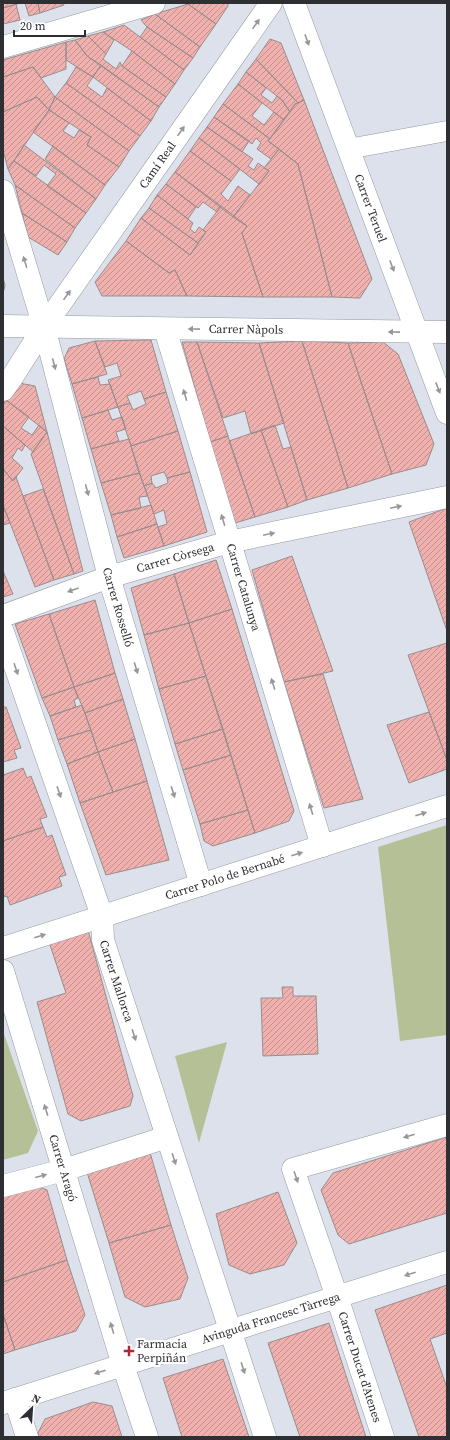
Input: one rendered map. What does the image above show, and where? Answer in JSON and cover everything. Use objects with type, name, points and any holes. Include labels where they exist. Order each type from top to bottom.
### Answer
[{"type":"street","points":[[3,47],[154,3]]},
{"type":"street","name":"Camí Real","points":[[3,390],[44,326],[271,3]]},
{"type":"street","name":"Carrer Teruel","points":[[294,3],[447,413]]},
{"type":"street","points":[[348,150],[447,131]]},
{"type":"street","name":"Carrer Rosselló","points":[[3,191],[44,326],[109,577],[201,885]]},
{"type":"street","name":"Carrer Nàpols","points":[[3,326],[447,332]]},
{"type":"street","name":"Carrer Catalunya","points":[[165,329],[322,846]]},
{"type":"street","name":"Carrer Còrsega","points":[[3,616],[109,577],[230,542],[447,496]]},
{"type":"street","name":"Carrer Mallorca","points":[[3,632],[102,916],[103,940],[265,1437]]},
{"type":"street","name":"Carrer Polo de Bernabé","points":[[4,949],[102,916],[447,806]]},
{"type":"street","name":"Carrer Aragó","points":[[3,971],[123,1365],[147,1437]]},
{"type":"street","name":"Carrer Ducat d'Atenes","points":[[383,1437],[293,1169],[447,1125]]},
{"type":"street","points":[[3,1186],[64,1170],[167,1137]]},
{"type":"street","name":"Avinguda Francesc Tàrrega","points":[[9,1401],[447,1262]]},
{"type":"street","points":[[9,1401],[27,1437]]},
{"type":"green space","points":[[447,825],[447,1035],[400,1041],[378,847]]},
{"type":"green space","points":[[3,1031],[38,1131],[28,1153],[3,1160]]},
{"type":"green space","points":[[227,1042],[199,1143],[175,1056]]},
{"type":"building","points":[[3,3],[21,3],[3,8]]},
{"type":"building","points":[[25,3],[38,3],[40,13],[29,16]]},
{"type":"building","points":[[38,3],[63,3],[64,5],[40,13]]},
{"type":"building","points":[[228,3],[228,6],[216,24],[188,4]]},
{"type":"building","points":[[16,4],[20,20],[3,24],[3,8]]},
{"type":"building","points":[[188,4],[216,24],[200,47],[155,14]]},
{"type":"building","points":[[155,14],[200,47],[193,58],[147,27],[141,20]]},
{"type":"building","points":[[124,25],[184,70],[175,84],[132,51],[103,32]]},
{"type":"building","points":[[147,27],[193,58],[184,70],[140,37]]},
{"type":"building","points":[[103,32],[114,40],[106,54],[88,36]]},
{"type":"building","points":[[88,36],[106,54],[103,59],[116,69],[120,62],[122,66],[166,97],[159,107],[87,56],[75,40]]},
{"type":"building","points":[[270,39],[281,43],[304,100],[298,103],[256,59]]},
{"type":"building","points":[[75,40],[87,56],[101,65],[93,77],[66,60],[66,42]]},
{"type":"building","points":[[66,42],[66,69],[41,78],[33,67],[3,77],[3,60]]},
{"type":"building","points":[[132,51],[175,84],[166,97],[122,66]]},
{"type":"building","points":[[256,59],[298,103],[295,104],[290,112],[282,100],[246,72]]},
{"type":"building","points":[[101,65],[159,107],[151,121],[93,77]]},
{"type":"building","points":[[33,67],[55,97],[49,110],[37,97],[3,112],[3,77]]},
{"type":"building","points":[[76,67],[93,77],[87,86],[102,97],[107,88],[151,121],[140,136],[66,83]]},
{"type":"building","points":[[246,72],[266,88],[261,95],[272,103],[277,96],[282,100],[290,112],[284,120],[238,84]]},
{"type":"building","points":[[66,83],[140,136],[129,151],[55,97]]},
{"type":"building","points":[[238,84],[262,103],[252,116],[264,125],[274,112],[284,120],[270,139],[223,104]]},
{"type":"building","points":[[37,97],[49,110],[8,169],[3,150],[3,112]]},
{"type":"building","points":[[55,97],[129,151],[119,167],[87,145],[91,137],[49,110]]},
{"type":"building","points":[[304,100],[372,279],[360,298],[332,297],[298,164],[268,141],[295,104]]},
{"type":"building","points":[[223,104],[270,139],[268,141],[279,149],[271,159],[257,149],[261,143],[256,138],[252,144],[214,117]]},
{"type":"building","points":[[49,110],[69,123],[63,131],[74,138],[79,130],[91,137],[87,145],[119,167],[105,185],[33,132]]},
{"type":"building","points":[[214,117],[249,141],[242,152],[207,127]]},
{"type":"building","points":[[207,127],[253,159],[248,166],[254,170],[258,163],[269,171],[259,184],[199,138]]},
{"type":"building","points":[[199,138],[240,169],[231,181],[190,151]]},
{"type":"building","points":[[24,145],[96,199],[86,213],[47,186],[56,174],[44,165],[36,176],[14,161]]},
{"type":"building","points":[[53,146],[105,185],[96,199],[45,159]]},
{"type":"building","points":[[279,149],[298,164],[332,297],[263,297],[242,233],[247,226],[233,217],[269,171],[264,168]]},
{"type":"building","points":[[190,151],[231,181],[221,194],[228,201],[238,186],[250,195],[233,217],[175,172]]},
{"type":"building","points":[[14,161],[86,213],[75,228],[15,185],[8,169]]},
{"type":"building","points":[[175,172],[221,206],[217,212],[203,202],[198,208],[166,184]]},
{"type":"building","points":[[166,184],[196,207],[188,219],[157,195]]},
{"type":"building","points":[[15,185],[75,228],[67,242],[22,213]]},
{"type":"building","points":[[157,195],[193,223],[190,229],[195,233],[199,227],[206,232],[198,243],[149,208]]},
{"type":"building","points":[[221,206],[247,226],[242,233],[263,297],[187,296],[175,270],[169,273],[126,241],[141,218],[190,255],[206,232],[203,230]]},
{"type":"building","points":[[149,208],[198,243],[190,255],[141,218]]},
{"type":"building","points":[[22,213],[67,242],[58,255],[28,237]]},
{"type":"building","points":[[126,241],[169,273],[175,270],[187,296],[102,296],[95,282]]},
{"type":"building","points":[[3,277],[5,286],[3,293]]},
{"type":"building","points":[[151,340],[166,392],[144,399],[141,391],[127,396],[130,403],[118,407],[108,380],[121,376],[117,363],[105,367],[95,341]]},
{"type":"building","points":[[95,341],[107,374],[72,384],[64,359],[69,348]]},
{"type":"building","points":[[302,341],[348,488],[307,500],[259,343]]},
{"type":"building","points":[[302,341],[348,343],[392,474],[348,488]]},
{"type":"building","points":[[182,342],[197,342],[228,436],[210,442]]},
{"type":"building","points":[[197,342],[259,343],[284,423],[251,434],[245,411],[223,418]]},
{"type":"building","points":[[383,342],[398,354],[434,444],[426,465],[392,474],[348,343]]},
{"type":"building","points":[[98,377],[100,385],[110,384],[118,407],[82,418],[72,384]]},
{"type":"building","points":[[19,383],[35,386],[47,432],[6,400]]},
{"type":"building","points":[[166,392],[178,431],[131,446],[118,407],[130,403],[133,410],[146,404],[144,399]]},
{"type":"building","points":[[6,400],[29,417],[21,428],[32,435],[39,425],[47,432],[33,452],[3,426],[3,404]]},
{"type":"building","points":[[108,410],[112,420],[122,417],[126,429],[116,432],[119,441],[91,449],[82,418]]},
{"type":"building","points":[[275,425],[283,449],[291,447],[307,500],[288,507],[261,430]]},
{"type":"building","points":[[3,426],[25,445],[22,451],[18,448],[12,458],[23,468],[13,481],[3,469]]},
{"type":"building","points":[[261,430],[288,507],[255,517],[229,441]]},
{"type":"building","points":[[178,431],[190,472],[167,478],[164,472],[151,476],[152,483],[144,486],[131,446]]},
{"type":"building","points":[[47,432],[83,571],[74,574],[31,454]]},
{"type":"building","points":[[228,436],[255,517],[235,523],[210,442]]},
{"type":"building","points":[[129,439],[139,473],[101,483],[91,449]]},
{"type":"building","points":[[3,469],[13,481],[16,477],[54,580],[35,587],[3,505]]},
{"type":"building","points":[[190,472],[207,532],[164,546],[158,527],[167,524],[164,510],[154,514],[144,486],[152,483],[156,488],[168,483],[167,478]]},
{"type":"building","points":[[139,473],[148,496],[139,497],[141,508],[111,515],[101,483]]},
{"type":"building","points":[[43,489],[74,574],[54,580],[23,496]]},
{"type":"building","points":[[3,505],[10,523],[3,525]]},
{"type":"building","points":[[151,505],[157,524],[117,537],[111,515]]},
{"type":"building","points":[[447,508],[447,631],[409,522]]},
{"type":"building","points":[[157,524],[164,546],[124,558],[117,537]]},
{"type":"building","points":[[292,556],[333,671],[284,682],[252,570]]},
{"type":"building","points":[[216,560],[232,609],[189,623],[174,574]]},
{"type":"building","points":[[3,571],[13,594],[3,597]]},
{"type":"building","points":[[174,574],[189,623],[144,635],[131,588]]},
{"type":"building","points":[[95,600],[115,673],[74,687],[49,614]]},
{"type":"building","points":[[232,609],[294,811],[289,821],[255,833],[189,623]]},
{"type":"building","points":[[49,614],[74,687],[42,698],[15,624]]},
{"type":"building","points":[[189,623],[206,676],[159,689],[144,635]]},
{"type":"building","points":[[447,643],[447,760],[408,655]]},
{"type":"building","points":[[115,673],[123,699],[85,713],[74,687]]},
{"type":"building","points":[[323,674],[363,799],[324,808],[284,682]]},
{"type":"building","points":[[206,676],[223,729],[175,744],[159,689]]},
{"type":"building","points":[[74,687],[78,698],[74,700],[76,707],[50,716],[42,698]]},
{"type":"building","points":[[123,699],[135,739],[98,752],[85,713]]},
{"type":"building","points":[[82,705],[91,730],[58,740],[50,716]]},
{"type":"building","points":[[3,707],[6,707],[21,748],[14,750],[17,758],[3,762]]},
{"type":"building","points":[[429,712],[447,760],[447,769],[409,783],[387,725]]},
{"type":"building","points":[[223,729],[231,755],[183,770],[175,744]]},
{"type":"building","points":[[91,730],[98,752],[67,764],[58,740]]},
{"type":"building","points":[[135,739],[147,781],[113,792],[98,752]]},
{"type":"building","points":[[98,752],[113,792],[80,803],[67,764]]},
{"type":"building","points":[[231,755],[248,810],[200,824],[183,770]]},
{"type":"building","points":[[23,768],[27,778],[31,776],[47,817],[40,819],[43,827],[3,841],[3,775]]},
{"type":"building","points":[[147,781],[169,860],[106,875],[80,803]]},
{"type":"building","points":[[248,810],[255,833],[213,846],[204,841],[200,824]]},
{"type":"building","points":[[43,827],[47,837],[52,835],[66,875],[59,877],[62,886],[10,905],[7,896],[3,897],[3,841]]},
{"type":"building","points":[[88,930],[133,1096],[130,1106],[81,1121],[68,1114],[37,1002],[66,993],[49,942]]},
{"type":"building","points":[[282,987],[293,987],[293,996],[316,996],[318,1054],[263,1056],[261,998],[283,998]]},
{"type":"building","points":[[447,1137],[447,1213],[349,1244],[338,1235],[321,1190],[333,1173]]},
{"type":"building","points":[[149,1149],[171,1225],[109,1243],[86,1169]]},
{"type":"building","points":[[37,1186],[47,1190],[67,1260],[3,1282],[3,1197]]},
{"type":"building","points":[[278,1192],[297,1243],[284,1265],[250,1274],[229,1265],[216,1214]]},
{"type":"building","points":[[171,1225],[188,1278],[180,1299],[145,1307],[125,1297],[109,1243]]},
{"type":"building","points":[[67,1260],[85,1315],[76,1331],[15,1350],[3,1314],[3,1282]]},
{"type":"building","points":[[447,1285],[447,1333],[430,1339],[447,1388],[447,1437],[419,1437],[375,1310]]},
{"type":"building","points":[[3,1314],[15,1350],[3,1354]]},
{"type":"building","points":[[329,1323],[366,1437],[300,1437],[268,1343]]},
{"type":"building","points":[[223,1359],[249,1437],[182,1437],[163,1378]]},
{"type":"building","points":[[93,1402],[112,1406],[122,1437],[39,1437],[38,1433],[45,1419]]},
{"type":"place","name":"Farmacia Perpiñán","points":[[129,1351]]}]
